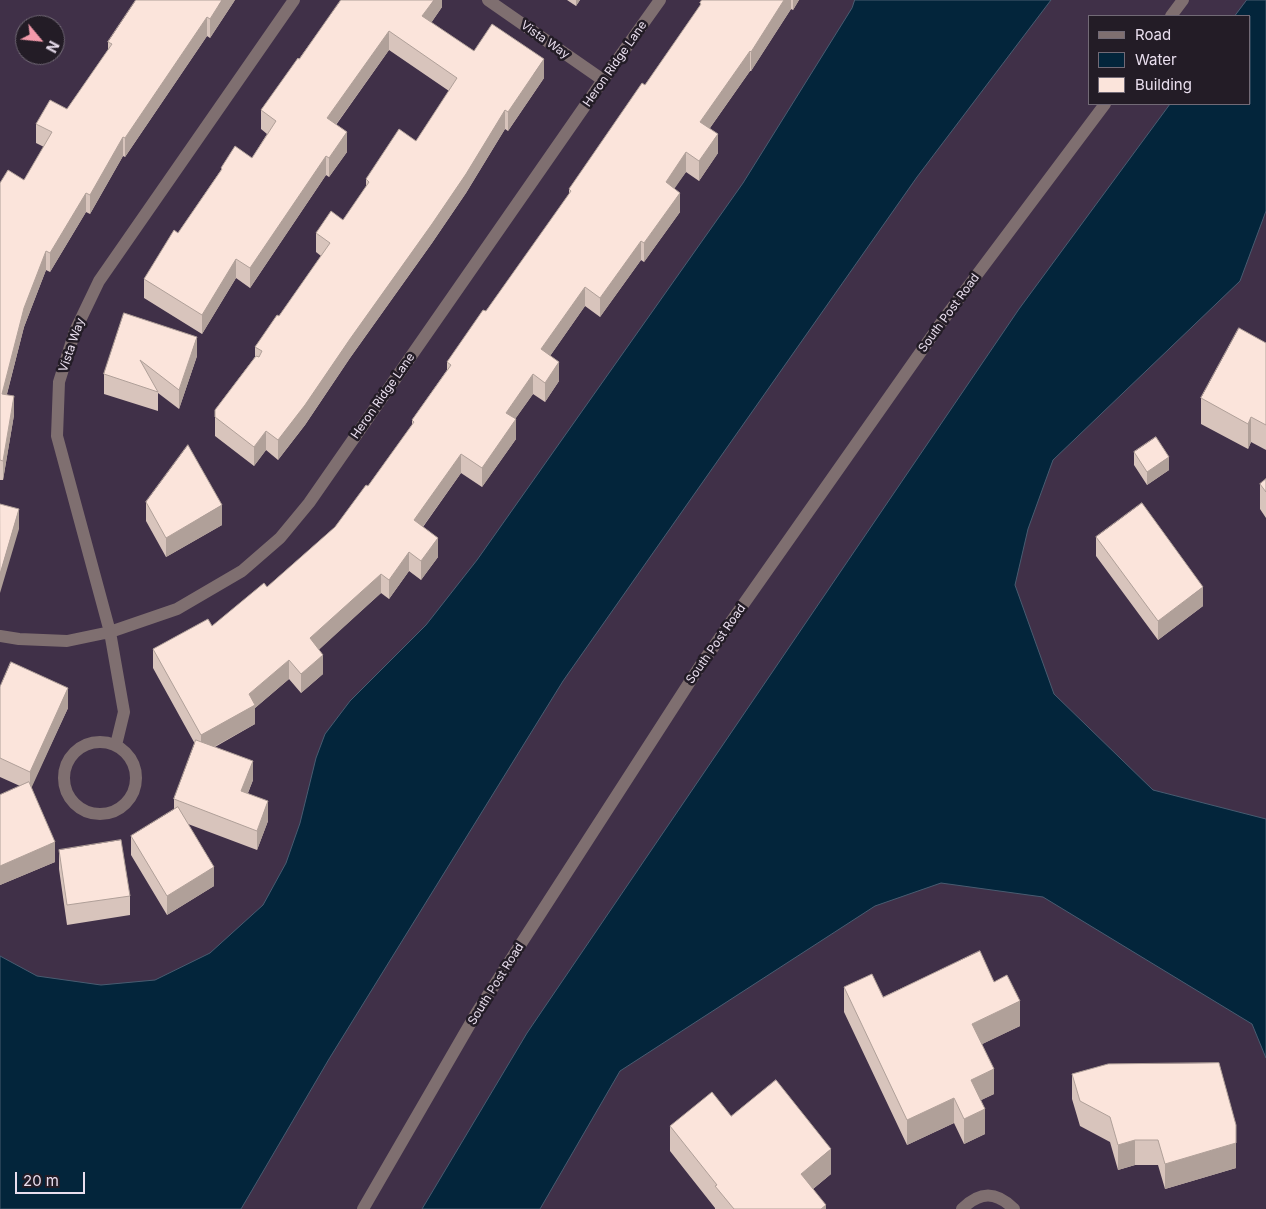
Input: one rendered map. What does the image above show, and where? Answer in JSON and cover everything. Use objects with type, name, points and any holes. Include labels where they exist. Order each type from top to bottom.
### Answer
[{"type":"street","name":"Vista Way","points":[[116,745],[124,712],[110,632],[57,436],[59,382],[74,331],[99,281],[294,0]]},
{"type":"street","name":"Vista Way","points":[[488,0],[603,80]]},
{"type":"street","name":"Heron Ridge Lane","points":[[0,636],[19,639],[66,641],[110,632],[177,609],[242,570],[280,538],[314,495],[660,0]]},
{"type":"street","points":[[1172,15],[1183,0]]},
{"type":"street","name":"South Post Road","points":[[363,1209],[477,1012],[700,666],[946,316],[1104,105]]},
{"type":"street","points":[[102,741],[116,745],[127,754],[134,766],[136,781],[132,794],[124,806],[111,813],[97,815],[83,811],[72,803],[65,790],[63,776],[66,762],[75,751],[88,743],[102,741]]},
{"type":"street","points":[[962,1209],[969,1201],[981,1196],[994,1196],[1006,1201],[1014,1209]]},
{"type":"water","points":[[855,0],[1051,0],[917,177],[563,681],[329,1059],[241,1209],[0,1209],[0,956],[37,976],[101,985],[155,980],[210,953],[263,905],[286,863],[300,823],[316,758],[325,734],[350,701],[426,625],[477,560],[743,183],[852,8]]},
{"type":"water","points":[[1247,0],[1266,0],[1266,211],[1240,281],[1053,460],[1028,529],[1015,585],[1054,694],[1153,790],[1266,819],[1266,1058],[1252,1024],[1043,897],[941,883],[875,906],[620,1071],[540,1209],[422,1209],[527,1033],[1019,309],[1169,105],[1251,105],[1251,15],[1236,15]]},
{"type":"building","points":[[136,0],[222,0],[210,19],[207,17],[125,138],[123,137],[90,195],[86,193],[50,253],[46,251],[24,308],[2,394],[14,396],[3,461],[0,460],[0,183],[8,170],[24,180],[52,132],[36,124],[50,100],[67,109],[112,44],[108,42]]},
{"type":"building","points":[[341,0],[434,0],[422,16],[474,51],[492,24],[544,59],[508,112],[505,110],[466,174],[305,405],[278,440],[266,431],[254,447],[215,417],[215,410],[256,356],[259,357],[262,351],[255,347],[330,243],[316,233],[331,211],[343,220],[369,182],[366,179],[399,129],[416,141],[457,78],[389,31],[327,118],[347,132],[329,158],[326,156],[250,268],[236,259],[202,315],[144,279],[174,230],[178,233],[222,169],[235,146],[252,158],[276,121],[261,110]]},
{"type":"building","points":[[702,0],[784,0],[751,52],[700,122],[718,134],[699,161],[686,152],[666,182],[680,193],[644,243],[641,241],[600,298],[585,287],[541,349],[559,362],[545,383],[533,374],[506,413],[516,419],[482,468],[461,454],[414,520],[438,538],[421,561],[409,552],[389,580],[381,574],[310,638],[323,655],[301,674],[289,660],[249,694],[255,705],[201,735],[153,649],[208,619],[212,626],[264,583],[267,587],[335,527],[366,485],[368,486],[414,422],[412,420],[451,365],[447,362],[483,310],[486,311],[571,191],[569,189],[642,83],[645,85]]},
{"type":"building","points":[[124,313],[197,337],[179,390],[140,360],[158,392],[104,374]]},
{"type":"building","points":[[1239,328],[1266,343],[1266,425],[1251,417],[1248,424],[1201,398]]},
{"type":"building","points":[[1156,437],[1169,457],[1147,472],[1134,452]]},
{"type":"building","points":[[188,445],[222,505],[166,538],[146,502]]},
{"type":"building","points":[[1266,479],[1266,492],[1260,484]]},
{"type":"building","points":[[1142,503],[1203,587],[1158,621],[1096,537]]},
{"type":"building","points":[[0,504],[19,509],[0,574]]},
{"type":"building","points":[[11,662],[68,688],[30,772],[0,758],[0,687]]},
{"type":"building","points":[[196,740],[253,761],[241,791],[268,801],[257,831],[174,799]]},
{"type":"building","points":[[29,782],[55,842],[0,866],[0,795]]},
{"type":"building","points":[[178,807],[214,867],[167,896],[131,836]]},
{"type":"building","points":[[121,840],[130,896],[67,905],[59,850]]},
{"type":"building","points":[[980,951],[994,982],[1007,975],[1020,1001],[972,1024],[994,1069],[971,1080],[985,1109],[964,1119],[954,1098],[907,1120],[844,987],[872,974],[883,997]]},
{"type":"building","points":[[1219,1063],[1236,1125],[1236,1143],[1165,1164],[1158,1140],[1135,1140],[1118,1145],[1110,1117],[1080,1101],[1072,1074],[1108,1064]]},
{"type":"building","points":[[776,1080],[831,1149],[801,1174],[826,1205],[821,1209],[734,1209],[670,1126],[712,1092],[731,1116]]}]
